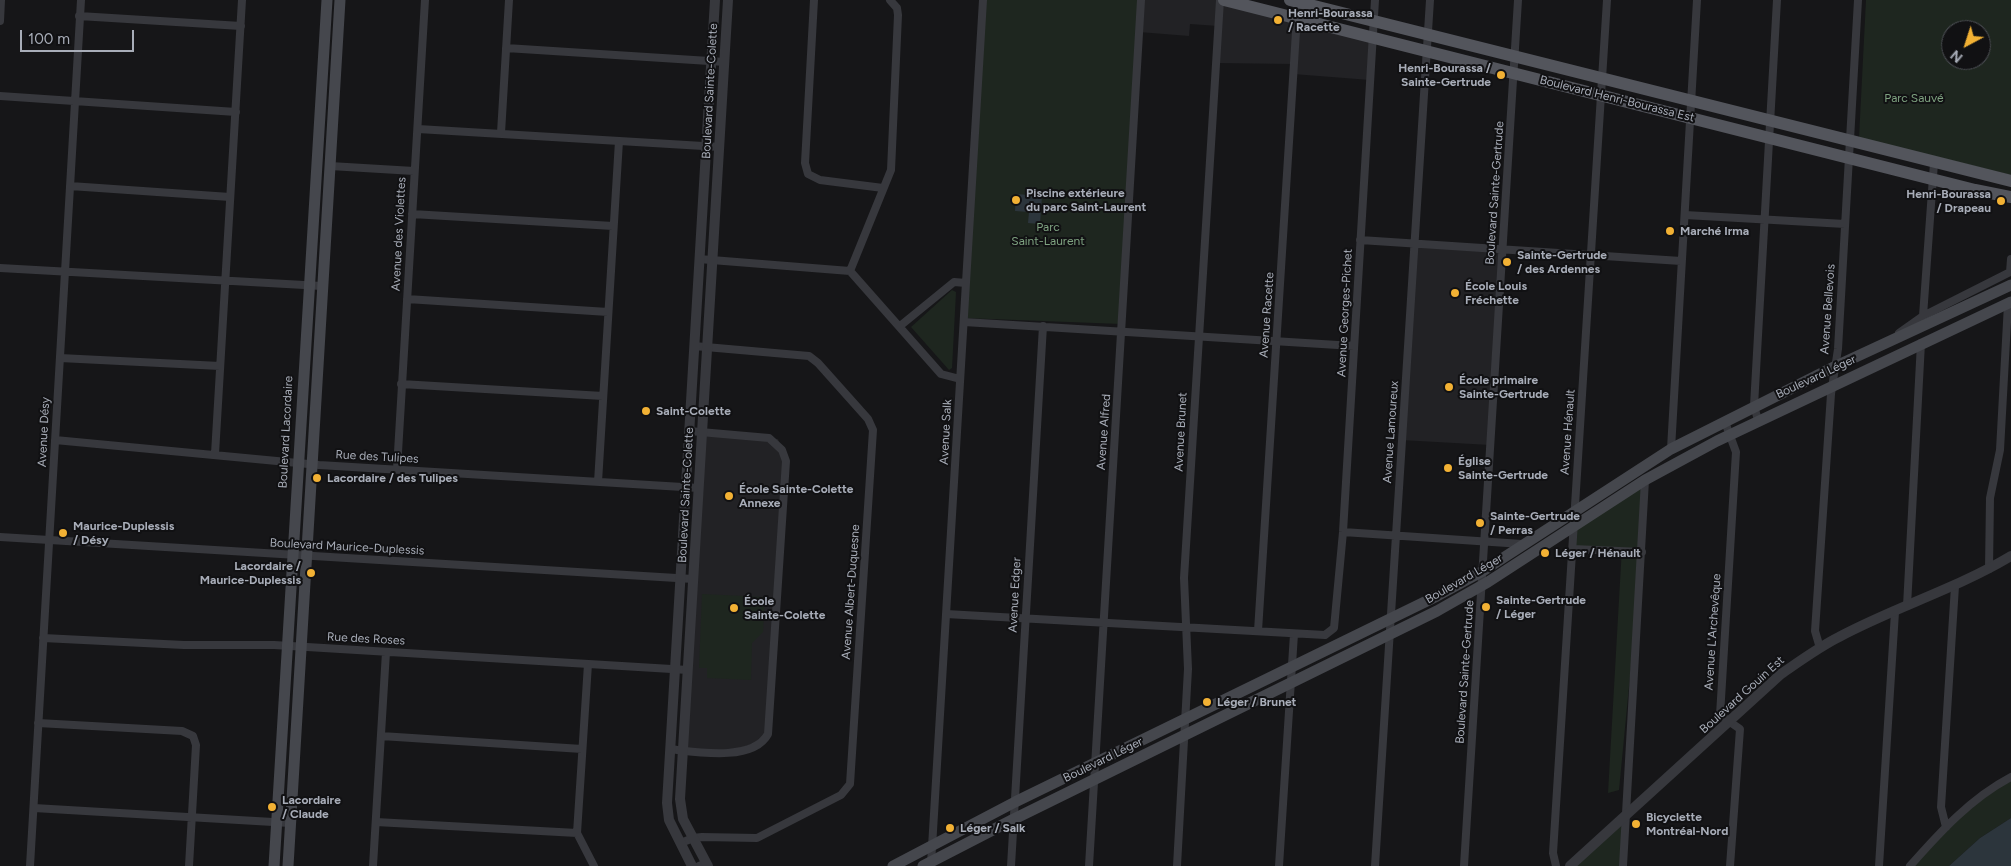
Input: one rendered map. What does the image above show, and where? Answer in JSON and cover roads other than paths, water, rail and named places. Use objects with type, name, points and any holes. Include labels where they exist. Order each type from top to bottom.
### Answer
[{"type":"main road","name":"Boulevard Lacordaire","points":[[274,866],[327,0]]},
{"type":"main road","points":[[288,866],[340,0]]},
{"type":"main road","name":"Boulevard Henri-Bourassa Est","points":[[1224,0],[1932,179],[2011,196]]},
{"type":"main road","name":"Boulevard Henri-Bourassa Est","points":[[1295,1],[2011,181]]},
{"type":"main road","name":"Boulevard Léger","points":[[893,866],[1014,802],[1390,619],[1483,571],[1575,509],[1671,449],[1834,366],[2011,286]]},
{"type":"main road","name":"Boulevard Léger","points":[[928,865],[1012,820],[1389,636],[1482,586],[1645,480],[1731,434],[2009,303]]},
{"type":"street","points":[[0,21],[1,0]]},
{"type":"street","name":"Avenue Désy","points":[[30,866],[80,0]]},
{"type":"street","points":[[215,454],[242,0]]},
{"type":"street","name":"Avenue des Violettes","points":[[397,469],[425,0]]},
{"type":"street","points":[[501,133],[509,0]]},
{"type":"street","name":"Boulevard Sainte-Colette","points":[[692,866],[669,820],[667,808],[716,0]]},
{"type":"street","name":"Boulevard Sainte-Colette","points":[[704,865],[680,809],[728,0]]},
{"type":"street","points":[[814,0],[805,163],[808,174],[820,180],[883,188]]},
{"type":"street","points":[[850,271],[890,170],[898,24],[897,8],[890,0]]},
{"type":"street","name":"Avenue Salk","points":[[928,865],[932,845],[983,0]]},
{"type":"street","name":"Avenue Alfred","points":[[1089,866],[1141,0]]},
{"type":"street","name":"Avenue Brunet","points":[[1177,866],[1188,669],[1184,578],[1220,0]]},
{"type":"street","name":"Avenue Georges-Pichet","points":[[1294,634],[1325,635],[1334,628],[1343,532],[1375,0]]},
{"type":"street","name":"Avenue Lamoureux","points":[[1375,866],[1430,0]]},
{"type":"street","name":"Boulevard Sainte-Gertrude","points":[[1464,866],[1518,0]]},
{"type":"street","name":"Avenue Hénault","points":[[1556,866],[1553,853],[1607,0]]},
{"type":"street","points":[[1671,449],[1697,0]]},
{"type":"street","points":[[1758,420],[1754,406],[1777,0]]},
{"type":"street","name":"Avenue Bellevois","points":[[1820,648],[1815,631],[1832,386],[1838,349],[1858,0]]},
{"type":"street","name":"Avenue Racette","points":[[1258,631],[1297,18],[1295,1]]},
{"type":"street","points":[[79,16],[241,26]]},
{"type":"street","points":[[506,48],[725,62]]},
{"type":"street","points":[[0,96],[236,112]]},
{"type":"street","points":[[418,129],[720,147]]},
{"type":"street","points":[[598,482],[619,141]]},
{"type":"street","points":[[1923,316],[1934,163]]},
{"type":"street","points":[[330,166],[414,171]]},
{"type":"street","points":[[70,186],[230,197]]},
{"type":"street","points":[[412,214],[613,226]]},
{"type":"street","points":[[1685,214],[1845,224]]},
{"type":"street","points":[[1360,240],[1681,261]]},
{"type":"street","points":[[699,259],[850,271],[941,374],[960,379]]},
{"type":"street","points":[[2010,272],[2011,259]]},
{"type":"street","points":[[0,268],[322,286]]},
{"type":"street","name":"Boulevard Léger","points":[[1888,343],[1923,316],[2010,272]]},
{"type":"street","points":[[900,326],[954,282],[966,283]]},
{"type":"street","points":[[407,298],[608,312]]},
{"type":"street","points":[[1989,569],[1990,498],[2000,450],[2009,303]]},
{"type":"street","points":[[964,322],[1354,346]]},
{"type":"street","name":"Avenue Edger","points":[[1011,866],[1012,820],[1043,326]]},
{"type":"street","points":[[1907,606],[1921,343]]},
{"type":"street","name":"Avenue Albert-Duquesne","points":[[681,843],[693,838],[756,838],[841,795],[850,784],[873,430],[868,419],[809,356],[694,346]]},
{"type":"street","points":[[60,358],[220,366]]},
{"type":"street","points":[[401,384],[602,396]]},
{"type":"street","name":"Avenue L'Archevêque","points":[[1725,422],[1731,434],[1736,452],[1720,715],[1740,729],[1730,866]]},
{"type":"street","points":[[670,748],[738,752],[757,745],[768,734],[786,461],[782,450],[769,438],[689,431]]},
{"type":"street","name":"Rue des Tulipes","points":[[55,440],[215,454],[298,464],[699,488]]},
{"type":"street","points":[[1623,866],[1645,480]]},
{"type":"street","points":[[1343,532],[1522,544]]},
{"type":"street","name":"Boulevard Maurice-Duplessis","points":[[0,537],[694,579]]},
{"type":"street","points":[[1573,549],[1642,552]]},
{"type":"street","name":"Boulevard Gouin Est","points":[[1570,866],[1781,674],[1838,637],[1955,586],[2011,556]]},
{"type":"street","points":[[1946,827],[1941,807],[1955,586]]},
{"type":"street","points":[[1879,866],[1895,612]]},
{"type":"street","points":[[946,614],[1025,617],[1294,634],[1279,866]]},
{"type":"street","name":"Rue des Roses","points":[[43,638],[184,645],[287,646],[688,670]]},
{"type":"street","points":[[373,866],[386,652]]},
{"type":"street","points":[[588,664],[577,833],[594,866]]},
{"type":"street","points":[[38,723],[182,731],[193,736],[196,745],[189,866]]},
{"type":"street","points":[[381,736],[582,749]]},
{"type":"street","points":[[1910,866],[1946,827],[1983,794],[2011,777]]},
{"type":"street","points":[[34,808],[290,823]]},
{"type":"street","points":[[376,822],[577,833]]},
{"type":"place","name":"Henri-Bourassa / Racette","points":[[1278,20]]},
{"type":"place","name":"Henri-Bourassa / Sainte-Gertrude","points":[[1501,75]]},
{"type":"place","name":"Piscine extérieure du parc Saint-Laurent","points":[[1016,200]]},
{"type":"place","name":"Henri-Bourassa / Drapeau","points":[[2001,201]]},
{"type":"place","name":"Marché Irma","points":[[1670,231]]},
{"type":"place","name":"Sainte-Gertrude / des Ardennes","points":[[1507,262]]},
{"type":"place","name":"École Louis Fréchette","points":[[1455,293]]},
{"type":"place","name":"École primaire Sainte-Gertrude","points":[[1449,387]]},
{"type":"place","name":"Saint-Colette","points":[[646,411]]},
{"type":"place","name":"Église Sainte-Gertrude","points":[[1448,468]]},
{"type":"place","name":"Lacordaire / des Tulipes","points":[[317,478]]},
{"type":"place","name":"École Sainte-Colette Annexe","points":[[729,496]]},
{"type":"place","name":"Sainte-Gertrude / Perras","points":[[1480,523]]},
{"type":"place","name":"Maurice-Duplessis / Désy","points":[[63,533]]},
{"type":"place","name":"Léger / Hénault","points":[[1545,553]]},
{"type":"place","name":"Lacordaire / Maurice-Duplessis","points":[[311,573]]},
{"type":"place","name":"Sainte-Gertrude / Léger","points":[[1486,607]]},
{"type":"place","name":"École Sainte-Colette","points":[[734,608]]},
{"type":"place","name":"Léger / Brunet","points":[[1207,702]]},
{"type":"place","name":"Lacordaire / Claude","points":[[272,807]]},
{"type":"place","name":"Bicyclette Montréal-Nord","points":[[1636,824]]},
{"type":"place","name":"Léger / Salk","points":[[950,828]]},
{"type":"park label","name":"Parc Sauvé","points":[[1914,98]]},
{"type":"park label","name":"Parc Saint-Laurent","points":[[1048,234]]}]
